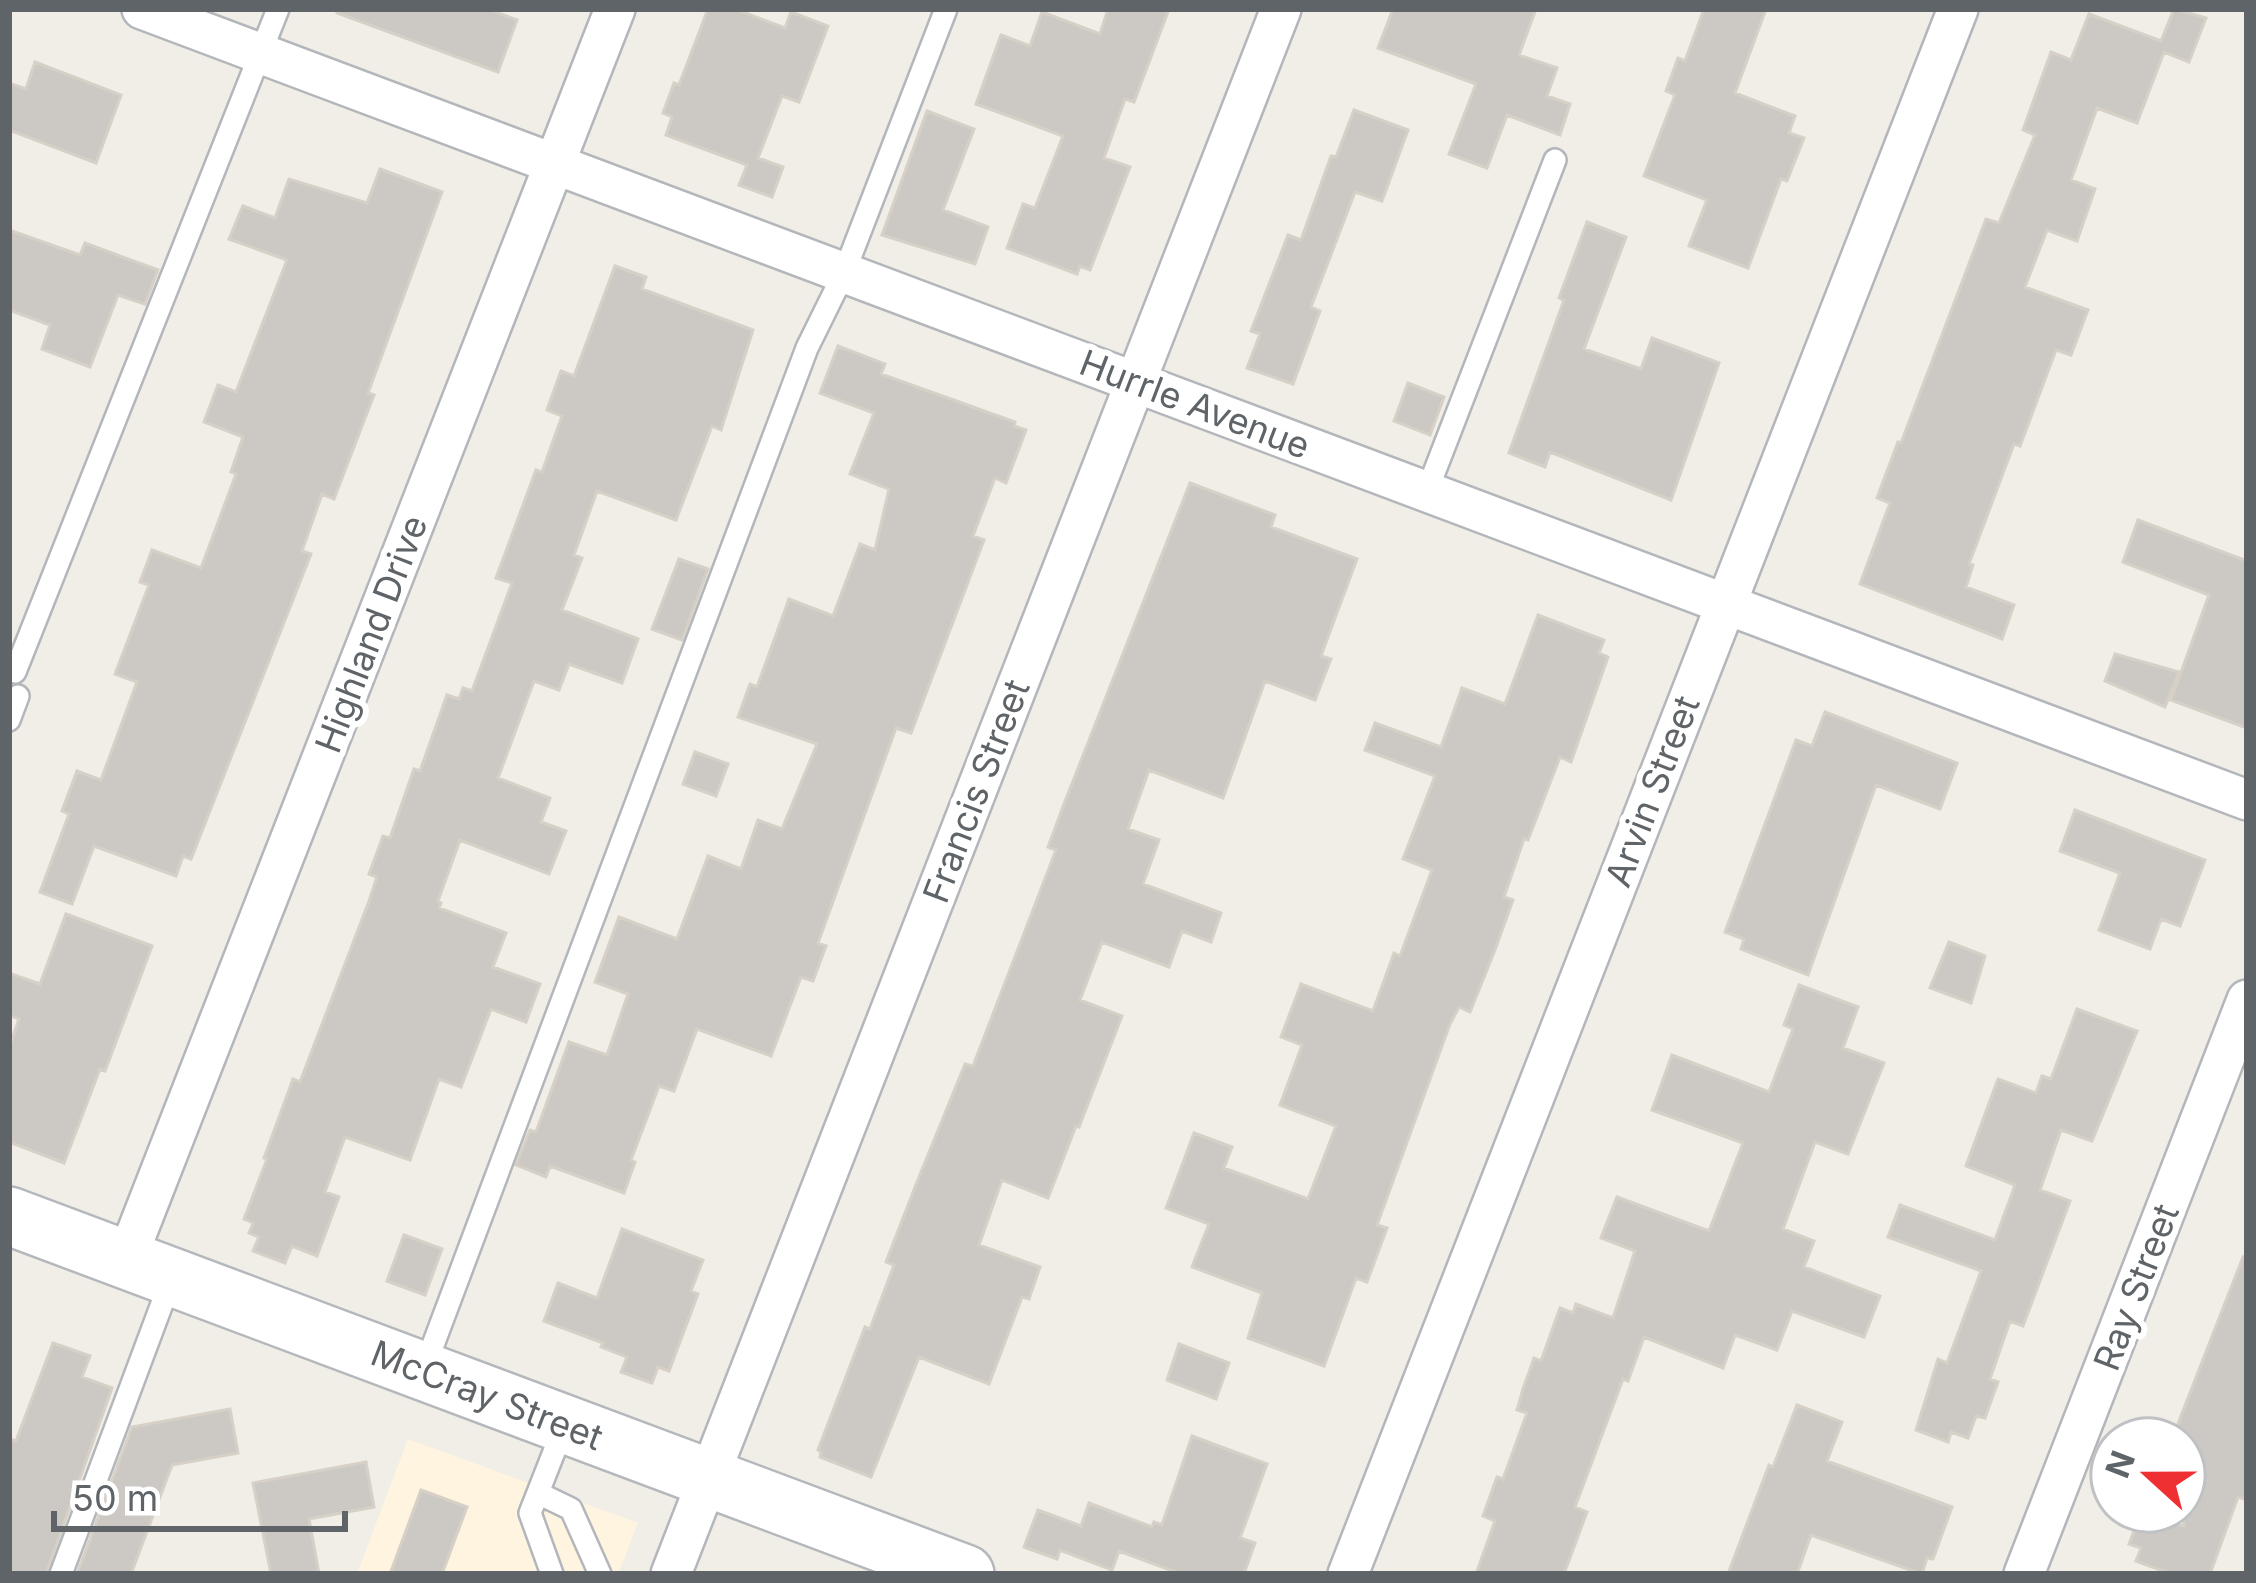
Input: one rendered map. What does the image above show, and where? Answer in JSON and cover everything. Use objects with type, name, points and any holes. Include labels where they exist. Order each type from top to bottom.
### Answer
[{"type":"street","name":"Hurrle Avenue","points":[[142,9],[2247,800]]},
{"type":"street","name":"Highland Drive","points":[[149,1268],[615,9]]},
{"type":"street","name":"Francis Street","points":[[671,1574],[1281,9]]},
{"type":"street","name":"Arvin Street","points":[[1348,1574],[1958,9]]},
{"type":"street","name":"Ray Street","points":[[2024,1574],[2247,1000]]},
{"type":"street","name":"McCray Street","points":[[9,1216],[964,1574]]},
{"type":"lane","points":[[15,672],[278,9]]},
{"type":"lane","points":[[424,1371],[807,348],[844,273],[946,9]]},
{"type":"lane","points":[[1427,491],[1555,160]]},
{"type":"lane","points":[[9,720],[19,696]]},
{"type":"lane","points":[[61,1574],[149,1268]]},
{"type":"lane","points":[[553,1574],[530,1513],[565,1424]]},
{"type":"lane","points":[[538,1493],[571,1509],[600,1574]]},
{"type":"shaded area","points":[[408,1439],[638,1523],[618,1574],[357,1574]]},
{"type":"building","points":[[337,9],[488,9],[517,20],[498,72],[337,13]]},
{"type":"building","points":[[708,9],[735,9],[785,28],[791,12],[828,26],[799,102],[782,96],[758,158],[783,167],[772,197],[739,185],[747,165],[666,135],[672,117],[663,113]]},
{"type":"building","points":[[1108,9],[1169,9],[1134,102],[1125,99],[1104,158],[1130,167],[1090,270],[1080,266],[1077,274],[1007,248],[1023,204],[1035,208],[1063,136],[976,104],[1001,35],[1030,46],[1042,12],[1100,34]]},
{"type":"building","points":[[1393,9],[1536,9],[1519,55],[1557,68],[1547,96],[1570,104],[1560,135],[1507,115],[1487,168],[1449,154],[1476,84],[1378,48]]},
{"type":"building","points":[[1704,9],[1766,9],[1735,93],[1795,116],[1789,133],[1804,138],[1787,181],[1781,179],[1748,268],[1689,246],[1707,200],[1644,176],[1675,95],[1666,91],[1678,58],[1685,61]]},
{"type":"building","points":[[2174,9],[2206,18],[2189,62],[2164,52],[2137,123],[2097,108],[2071,180],[2095,189],[2077,241],[2047,230],[2025,287],[2088,310],[2071,355],[2056,350],[1969,564],[1973,565],[1966,587],[2014,605],[2002,639],[1860,584],[1890,503],[1877,498],[1986,219],[1999,223],[2035,135],[2023,130],[2051,52],[2071,60],[2089,14],[2161,41]]},
{"type":"building","points":[[35,62],[121,95],[96,163],[9,130],[9,83],[26,89]]},
{"type":"building","points":[[1354,110],[1408,130],[1382,201],[1355,192],[1311,307],[1320,311],[1293,384],[1247,368],[1260,334],[1251,331],[1288,235],[1301,240],[1331,156],[1336,157]]},
{"type":"building","points":[[927,111],[974,129],[943,210],[988,227],[975,264],[882,235]]},
{"type":"building","points":[[380,169],[442,192],[368,393],[374,395],[334,499],[322,494],[302,551],[311,554],[191,859],[183,856],[176,876],[94,846],[72,904],[40,892],[69,814],[62,811],[77,771],[101,780],[137,682],[115,674],[149,585],[140,582],[152,550],[201,568],[236,474],[231,472],[243,437],[204,422],[218,385],[236,392],[287,260],[229,239],[241,210],[243,206],[275,218],[289,179],[367,203]]},
{"type":"building","points":[[1587,222],[1626,237],[1584,349],[1641,369],[1652,338],[1719,363],[1671,500],[1550,452],[1545,467],[1509,453]]},
{"type":"building","points":[[9,230],[80,255],[85,243],[158,270],[145,304],[118,295],[90,367],[42,349],[50,325],[9,310]]},
{"type":"building","points":[[615,266],[646,277],[642,289],[753,330],[721,430],[712,426],[676,520],[597,491],[574,555],[582,558],[562,610],[638,639],[622,683],[569,664],[559,690],[534,681],[498,778],[550,798],[541,822],[566,831],[549,874],[460,840],[438,901],[439,908],[506,933],[493,967],[540,984],[526,1022],[491,1009],[461,1087],[439,1079],[410,1160],[345,1137],[325,1192],[339,1197],[317,1256],[292,1246],[285,1263],[253,1251],[259,1237],[249,1233],[253,1223],[244,1219],[264,1158],[293,1079],[300,1082],[369,901],[377,877],[369,874],[383,836],[390,838],[447,695],[459,699],[463,688],[472,691],[512,583],[496,578],[536,470],[542,472],[562,416],[547,410],[561,371],[574,376]]},
{"type":"building","points":[[838,346],[885,364],[881,374],[1026,430],[1006,483],[995,478],[973,536],[984,540],[911,733],[896,728],[818,943],[826,946],[813,981],[801,977],[771,1056],[697,1029],[674,1091],[659,1086],[631,1160],[635,1162],[624,1193],[550,1166],[546,1177],[516,1165],[530,1130],[536,1132],[569,1042],[607,1055],[628,994],[595,982],[619,917],[677,939],[708,856],[741,869],[758,820],[782,829],[817,744],[738,717],[750,684],[757,687],[789,599],[833,616],[860,544],[875,550],[889,489],[850,474],[874,413],[820,393]]},
{"type":"building","points":[[1408,383],[1444,397],[1430,435],[1394,421]]},
{"type":"building","points":[[1190,483],[1275,515],[1271,527],[1357,559],[1321,656],[1331,659],[1315,700],[1265,681],[1223,798],[1149,770],[1128,829],[1159,840],[1143,884],[1221,913],[1211,942],[1182,931],[1169,967],[1102,942],[1080,1000],[1122,1016],[1079,1127],[1048,1198],[1002,1180],[979,1245],[1040,1267],[1029,1299],[1022,1297],[989,1384],[919,1357],[871,1477],[820,1457],[818,1450],[894,1265],[886,1262],[917,1182],[965,1064],[973,1066],[1056,850],[1048,847],[1064,804]]},
{"type":"building","points":[[2138,520],[2247,561],[2247,728],[2171,700],[2209,595],[2123,562]]},
{"type":"building","points":[[679,559],[708,569],[682,640],[652,629]]},
{"type":"building","points":[[1538,615],[1604,640],[1599,653],[1608,657],[1571,762],[1560,757],[1528,840],[1524,839],[1504,897],[1513,900],[1495,950],[1470,1012],[1459,1007],[1450,1024],[1377,1225],[1387,1228],[1367,1282],[1356,1278],[1324,1366],[1248,1338],[1262,1293],[1192,1267],[1209,1224],[1166,1208],[1194,1133],[1232,1147],[1224,1168],[1308,1199],[1336,1126],[1280,1105],[1302,1045],[1281,1037],[1301,984],[1373,1011],[1394,953],[1400,956],[1432,870],[1403,859],[1435,776],[1365,750],[1375,723],[1441,747],[1462,688],[1505,704]]},
{"type":"building","points":[[2115,654],[2179,672],[2165,707],[2105,681]]},
{"type":"building","points":[[1825,712],[1957,763],[1940,809],[1876,785],[1808,975],[1741,949],[1744,939],[1725,932],[1796,740],[1812,746]]},
{"type":"building","points":[[695,752],[728,764],[716,796],[683,784]]},
{"type":"building","points":[[2075,810],[2205,860],[2180,926],[2161,919],[2150,949],[2099,930],[2120,873],[2060,851]]},
{"type":"building","points":[[66,914],[152,946],[64,1163],[9,1142],[9,1048],[19,1019],[9,1015],[9,973],[40,984]]},
{"type":"building","points":[[1949,942],[1985,956],[1971,1003],[1930,988]]},
{"type":"building","points":[[1799,985],[1858,1007],[1843,1048],[1884,1063],[1848,1154],[1815,1142],[1783,1229],[1814,1241],[1804,1267],[1880,1296],[1864,1337],[1792,1311],[1777,1350],[1735,1335],[1723,1368],[1644,1337],[1628,1381],[1623,1379],[1575,1507],[1587,1512],[1564,1574],[1476,1574],[1495,1521],[1483,1516],[1497,1477],[1503,1479],[1527,1413],[1517,1410],[1523,1389],[1534,1358],[1541,1361],[1560,1308],[1573,1313],[1576,1304],[1613,1318],[1635,1251],[1601,1238],[1617,1197],[1709,1231],[1743,1143],[1652,1110],[1672,1055],[1769,1092],[1793,1029],[1784,1025]]},
{"type":"building","points":[[2077,1009],[2137,1031],[2092,1141],[2061,1130],[2040,1190],[2070,1201],[2023,1326],[2010,1321],[1990,1379],[1998,1382],[1985,1418],[1976,1416],[1968,1438],[1951,1432],[1948,1442],[1916,1430],[1938,1359],[1947,1363],[1981,1271],[1888,1237],[1900,1205],[1995,1240],[2015,1185],[1966,1166],[1998,1079],[2036,1093],[2042,1076],[2051,1079]]},
{"type":"building","points":[[622,1229],[703,1260],[691,1291],[698,1294],[669,1371],[658,1367],[652,1383],[621,1372],[627,1357],[601,1347],[603,1343],[544,1321],[558,1283],[597,1298]]},
{"type":"building","points":[[404,1235],[442,1249],[425,1295],[387,1281]]},
{"type":"building","points":[[2243,1257],[2247,1258],[2247,1500],[2238,1497],[2210,1574],[2171,1574],[2136,1561],[2141,1548],[2129,1544],[2132,1535],[2208,1535],[2208,1415],[2181,1415]]},
{"type":"building","points":[[53,1343],[90,1356],[82,1377],[112,1388],[46,1574],[9,1574],[9,1439],[16,1441]]},
{"type":"building","points":[[1179,1344],[1229,1363],[1216,1399],[1167,1380]]},
{"type":"building","points":[[1797,1405],[1842,1422],[1827,1461],[1952,1507],[1933,1559],[1927,1558],[1922,1574],[1811,1535],[1797,1574],[1728,1574]]},
{"type":"building","points":[[230,1409],[238,1453],[172,1465],[131,1574],[77,1574],[132,1427]]},
{"type":"building","points":[[1192,1436],[1267,1464],[1240,1538],[1255,1543],[1244,1574],[1181,1574],[1119,1551],[1112,1570],[1060,1550],[1057,1559],[1024,1547],[1038,1510],[1081,1526],[1089,1503],[1152,1527],[1154,1522],[1162,1525]]},
{"type":"building","points":[[366,1462],[374,1507],[309,1519],[319,1574],[271,1574],[253,1483]]},
{"type":"building","points":[[421,1490],[467,1507],[442,1574],[390,1574]]}]
